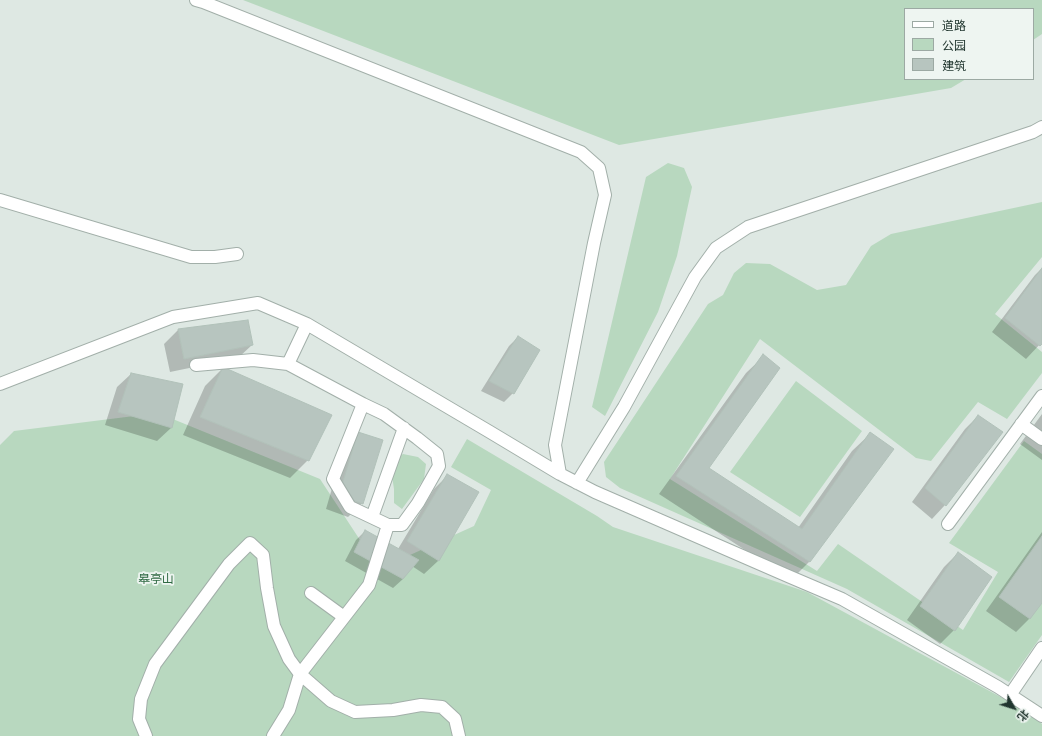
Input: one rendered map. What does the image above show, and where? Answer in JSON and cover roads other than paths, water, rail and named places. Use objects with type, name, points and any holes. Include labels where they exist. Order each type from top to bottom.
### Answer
[{"type":"street","points":[[196,0],[581,152],[599,168],[605,195],[594,243],[556,445],[560,474]]},
{"type":"street","points":[[577,483],[624,406],[695,276],[716,248],[748,227],[1032,132],[1042,127]]},
{"type":"street","points":[[0,200],[191,257],[216,257],[237,254]]},
{"type":"street","points":[[0,384],[173,317],[258,303],[307,324],[577,483],[842,599],[1010,695],[1042,716]]},
{"type":"street","points":[[288,364],[307,324]]},
{"type":"street","points":[[196,365],[253,360],[288,364],[384,414],[417,438],[437,454],[439,466],[418,503],[402,525],[388,525],[350,506],[333,479],[363,404]]},
{"type":"street","points":[[948,524],[1042,396]]},
{"type":"street","points":[[1021,424],[1042,439]]},
{"type":"street","points":[[372,516],[404,428]]},
{"type":"street","points":[[273,736],[289,710],[300,674],[369,585],[388,525]]},
{"type":"street","points":[[146,736],[139,719],[141,699],[155,664],[229,564],[250,544],[263,555],[274,626],[289,659],[300,674],[331,700],[355,712],[393,710],[421,705],[442,706],[455,719],[459,736]]},
{"type":"street","points":[[311,593],[344,617]]},
{"type":"street","points":[[1010,695],[1042,648]]},
{"type":"park label","name":"皋亭山","points":[[156,580]]}]
